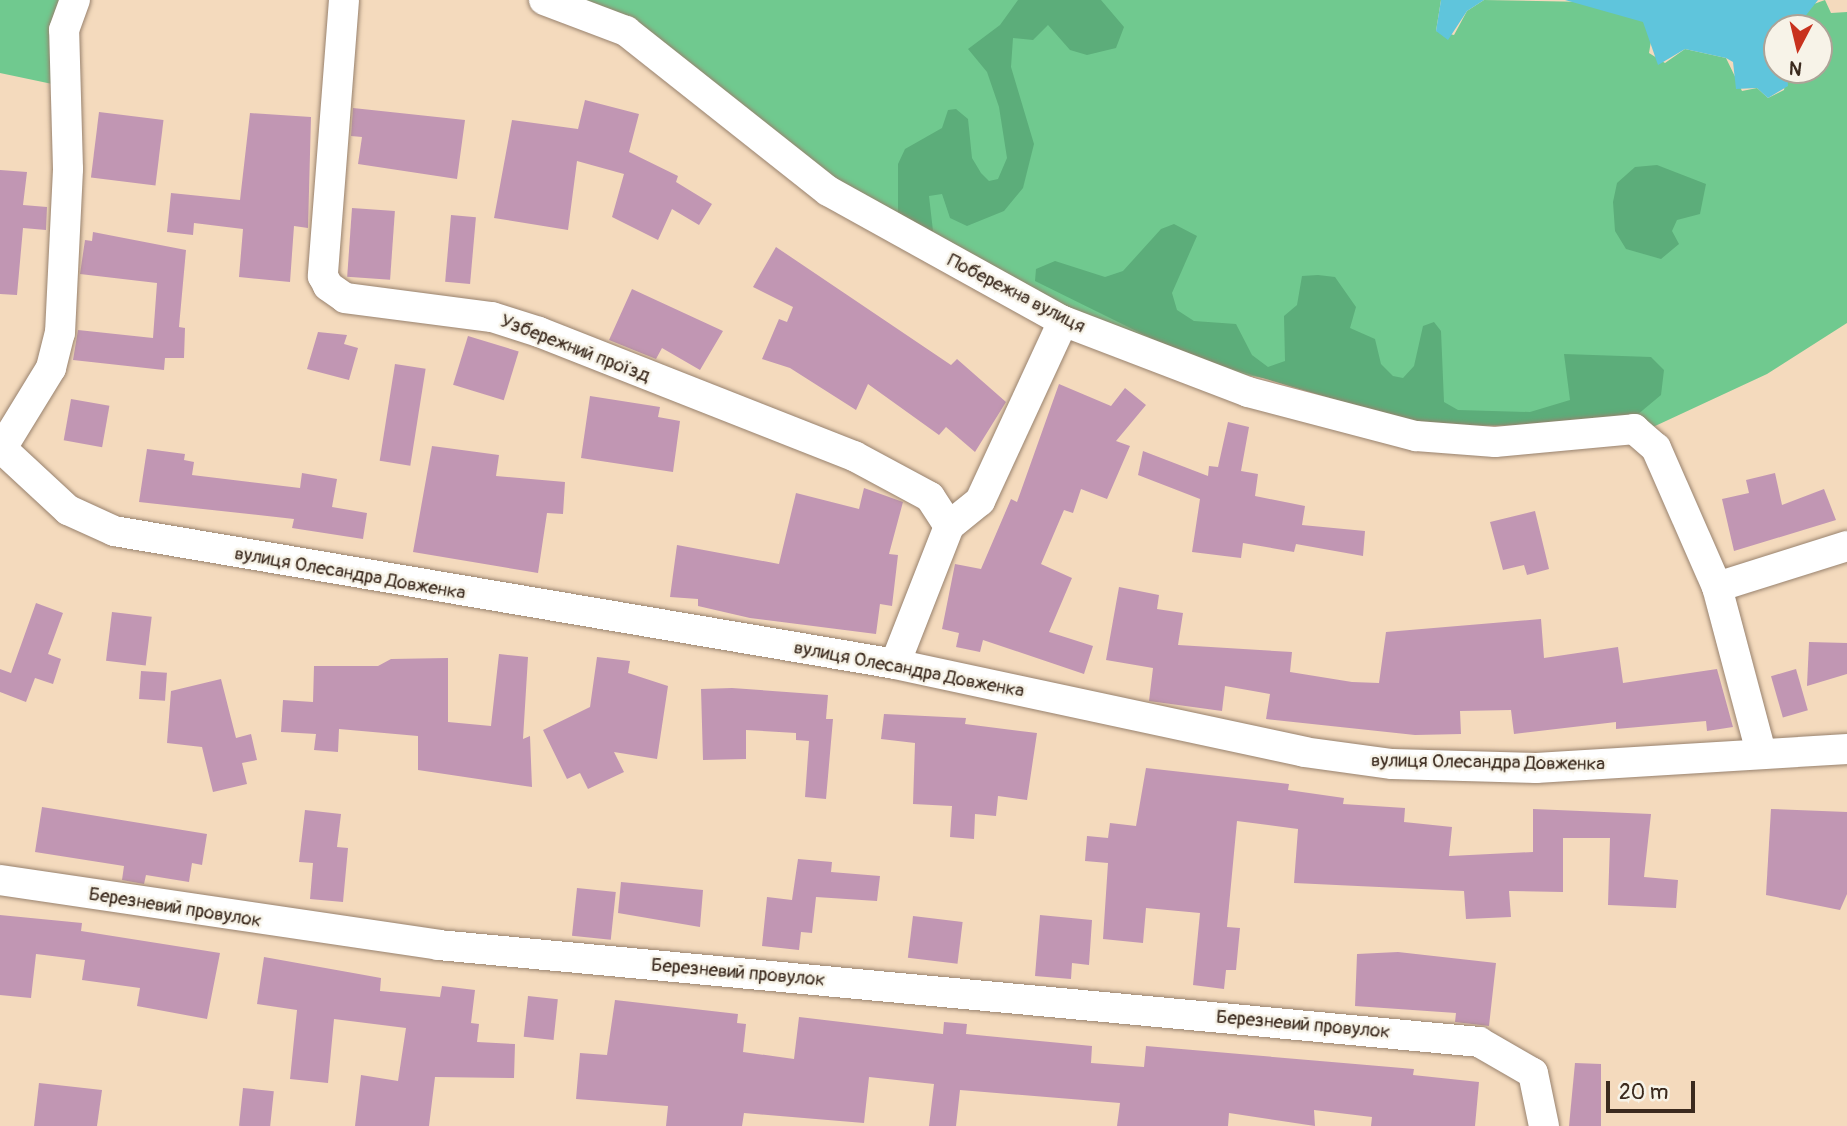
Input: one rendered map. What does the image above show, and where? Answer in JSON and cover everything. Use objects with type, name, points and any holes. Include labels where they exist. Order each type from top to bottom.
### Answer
[{"type":"street","name":"вулиця Олесандра Довженка","points":[[75,0],[64,30],[68,169],[60,333],[51,368],[1,447],[68,510],[114,531],[895,664],[1304,752],[1391,764],[1650,766],[1761,752],[1847,749]]},
{"type":"street","name":"Узбережний проїзд","points":[[344,0],[323,276],[328,286],[345,298],[492,317],[551,337],[875,466],[930,497],[949,526]]},
{"type":"street","name":"Побережна вулиця","points":[[544,0],[626,31],[828,191],[1063,321],[1248,392],[1416,436],[1495,442],[1634,429],[1656,448],[1717,587]]},
{"type":"street","points":[[895,664],[949,526],[980,501],[1063,321]]},
{"type":"street","points":[[1761,752],[1717,587],[1847,546]]},
{"type":"street","name":"Березневий провулок","points":[[0,880],[438,944],[1479,1042],[1533,1073],[1544,1126]]},
{"type":"green space","points":[[0,0],[67,0],[57,85],[0,73]]},
{"type":"green space","points":[[575,0],[1441,0],[1436,31],[1454,35],[1467,11],[1484,0],[1588,2],[1643,21],[1652,35],[1649,53],[1665,63],[1685,49],[1726,58],[1742,91],[1757,88],[1768,98],[1784,90],[1785,84],[1833,84],[1833,14],[1805,14],[1811,5],[1825,0],[1831,13],[1847,12],[1847,323],[1767,374],[1653,427],[1575,432],[1189,365],[927,245]]},
{"type":"green space","points":[[1018,0],[1101,0],[1124,27],[1116,48],[1087,55],[1070,50],[1048,25],[1033,40],[1013,38],[1011,67],[1034,144],[1023,188],[1004,211],[967,226],[950,218],[942,194],[929,196],[933,231],[924,236],[898,217],[898,164],[905,149],[942,128],[948,110],[956,109],[968,119],[972,158],[981,173],[989,181],[998,179],[1007,158],[999,107],[987,72],[968,49],[1000,25]]},
{"type":"green space","points":[[1657,165],[1706,184],[1700,214],[1677,220],[1672,231],[1679,244],[1661,259],[1626,249],[1615,231],[1613,202],[1617,183],[1635,167]]},
{"type":"green space","points":[[1174,224],[1197,236],[1172,293],[1177,310],[1194,321],[1236,324],[1252,355],[1268,367],[1285,361],[1284,316],[1297,305],[1302,276],[1318,275],[1335,277],[1356,307],[1350,328],[1375,339],[1381,364],[1393,376],[1403,378],[1414,366],[1423,326],[1434,322],[1441,331],[1444,402],[1458,410],[1530,412],[1570,400],[1564,354],[1651,357],[1664,370],[1661,395],[1625,425],[1424,426],[1185,355],[1035,281],[1036,269],[1055,261],[1105,277],[1123,271],[1161,229]]},
{"type":"water","points":[[1441,0],[1484,0],[1467,11],[1448,40],[1436,31]]},
{"type":"water","points":[[1565,0],[1818,0],[1807,14],[1763,14],[1763,84],[1788,86],[1768,98],[1757,88],[1736,89],[1733,62],[1726,58],[1685,49],[1658,65],[1643,22]]},
{"type":"building","points":[[585,100],[639,114],[629,152],[678,176],[676,182],[712,204],[699,225],[672,209],[658,240],[612,217],[624,174],[577,161],[568,230],[494,218],[512,120],[578,129]]},
{"type":"building","points":[[353,108],[465,120],[457,179],[358,164],[362,137],[351,136]]},
{"type":"building","points":[[99,112],[164,120],[155,185],[91,178]]},
{"type":"building","points":[[250,113],[311,117],[308,228],[294,226],[290,282],[239,277],[243,229],[194,223],[193,235],[167,232],[171,193],[240,200]]},
{"type":"building","points":[[0,170],[27,172],[23,205],[47,207],[46,230],[23,228],[17,295],[0,294]]},
{"type":"building","points":[[352,208],[395,211],[390,280],[347,277]]},
{"type":"building","points":[[451,215],[476,217],[470,284],[445,282]]},
{"type":"building","points":[[93,232],[186,250],[179,327],[185,328],[184,358],[165,358],[164,370],[73,360],[78,330],[153,338],[157,283],[80,274],[85,240],[92,241]]},
{"type":"building","points":[[776,247],[951,365],[957,359],[1006,402],[975,452],[946,427],[939,435],[868,384],[856,410],[790,368],[762,359],[779,319],[787,322],[793,307],[753,287]]},
{"type":"building","points":[[632,289],[723,331],[700,370],[662,348],[656,359],[609,340]]},
{"type":"building","points":[[318,332],[347,335],[344,344],[358,348],[349,380],[307,369]]},
{"type":"building","points":[[468,336],[519,351],[504,400],[453,385]]},
{"type":"building","points":[[395,364],[426,369],[410,466],[380,461]]},
{"type":"building","points":[[1059,384],[1111,406],[1125,388],[1146,405],[1116,441],[1130,446],[1107,499],[1081,489],[1073,513],[1064,510],[1041,564],[1072,578],[1049,632],[1093,646],[1084,674],[983,640],[980,652],[956,647],[959,633],[942,629],[955,564],[981,569],[1011,499],[1017,502]]},
{"type":"building","points":[[590,396],[660,407],[658,417],[680,421],[673,472],[581,458]]},
{"type":"building","points":[[71,399],[109,406],[102,447],[64,440]]},
{"type":"building","points":[[1228,422],[1249,427],[1241,471],[1258,474],[1255,496],[1305,506],[1302,525],[1365,531],[1363,556],[1296,544],[1294,552],[1243,543],[1241,558],[1192,552],[1200,499],[1138,475],[1143,451],[1208,476],[1209,466],[1218,467]]},
{"type":"building","points":[[432,446],[499,455],[496,476],[565,482],[563,514],[547,513],[538,573],[413,552]]},
{"type":"building","points":[[147,449],[185,454],[184,460],[194,462],[192,475],[300,488],[302,473],[337,479],[332,507],[367,513],[363,539],[292,528],[294,519],[139,502]]},
{"type":"building","points":[[1775,473],[1782,505],[1824,489],[1836,520],[1734,551],[1722,499],[1749,493],[1746,480]]},
{"type":"building","points":[[864,488],[903,502],[889,554],[898,555],[892,606],[880,604],[876,634],[750,618],[698,606],[698,599],[670,597],[677,545],[779,564],[796,493],[859,509]]},
{"type":"building","points":[[1535,511],[1549,569],[1527,575],[1524,565],[1503,570],[1490,522]]},
{"type":"building","points":[[1119,587],[1159,595],[1157,609],[1183,613],[1178,645],[1292,652],[1290,672],[1352,682],[1379,683],[1386,632],[1541,619],[1544,658],[1618,647],[1623,683],[1717,669],[1733,727],[1707,731],[1706,721],[1616,729],[1616,722],[1514,734],[1511,710],[1460,711],[1461,734],[1415,735],[1266,719],[1270,694],[1225,686],[1222,711],[1149,701],[1153,668],[1106,660]]},
{"type":"building","points":[[36,603],[63,613],[48,654],[61,659],[53,684],[35,678],[26,702],[0,692],[0,669],[11,673]]},
{"type":"building","points":[[112,612],[152,617],[146,666],[106,661]]},
{"type":"building","points":[[1809,642],[1847,643],[1847,674],[1807,686]]},
{"type":"building","points":[[499,654],[528,657],[523,739],[530,736],[532,787],[418,770],[418,736],[339,729],[338,752],[314,750],[316,734],[281,732],[283,700],[313,702],[314,666],[378,666],[391,659],[448,658],[448,722],[491,726]]},
{"type":"building","points":[[597,657],[630,661],[628,673],[668,686],[657,759],[614,752],[624,772],[588,789],[580,773],[567,779],[543,730],[590,707]]},
{"type":"building","points":[[1796,669],[1808,710],[1783,718],[1771,676]]},
{"type":"building","points":[[141,671],[167,673],[165,701],[139,699]]},
{"type":"building","points":[[221,679],[236,738],[251,734],[257,760],[242,763],[247,784],[213,792],[202,747],[167,743],[171,691]]},
{"type":"building","points":[[732,688],[828,695],[826,719],[833,719],[826,799],[805,797],[809,741],[796,740],[796,733],[746,730],[746,759],[703,760],[701,689]]},
{"type":"building","points":[[884,714],[966,718],[965,724],[1037,733],[1027,800],[998,796],[996,816],[975,814],[974,839],[950,837],[952,806],[913,804],[915,743],[881,739]]},
{"type":"building","points":[[1146,768],[1289,784],[1288,790],[1344,798],[1343,804],[1405,808],[1404,822],[1452,827],[1449,856],[1533,852],[1533,809],[1651,814],[1644,877],[1678,880],[1676,908],[1608,905],[1610,838],[1563,838],[1563,892],[1509,891],[1511,917],[1466,919],[1464,891],[1294,883],[1298,829],[1237,821],[1227,927],[1240,928],[1236,970],[1226,970],[1224,989],[1193,985],[1200,913],[1146,908],[1143,943],[1103,939],[1108,863],[1085,861],[1087,836],[1108,838],[1110,823],[1136,826]]},
{"type":"building","points":[[42,807],[207,834],[202,865],[192,863],[189,882],[146,875],[144,884],[122,880],[124,866],[35,852]]},
{"type":"building","points":[[1771,809],[1847,812],[1847,894],[1840,910],[1766,895]]},
{"type":"building","points":[[305,810],[341,814],[337,847],[348,848],[343,902],[310,899],[313,863],[299,862]]},
{"type":"building","points":[[798,859],[832,862],[831,872],[880,876],[877,901],[816,897],[812,933],[801,932],[799,950],[762,946],[767,897],[792,900]]},
{"type":"building","points":[[621,882],[703,890],[700,927],[618,913]]},
{"type":"building","points":[[577,888],[616,892],[611,940],[572,936]]},
{"type":"building","points":[[0,915],[82,923],[81,931],[220,953],[207,1019],[137,1006],[140,988],[82,980],[85,960],[36,954],[31,998],[0,995]]},
{"type":"building","points":[[1040,915],[1092,920],[1089,965],[1072,963],[1071,979],[1035,976]]},
{"type":"building","points":[[913,916],[963,922],[958,964],[908,958]]},
{"type":"building","points":[[1398,952],[1496,963],[1489,1026],[1455,1022],[1456,1013],[1355,1006],[1357,954]]},
{"type":"building","points":[[264,957],[381,978],[380,991],[440,997],[442,986],[475,990],[471,1023],[479,1024],[477,1042],[515,1044],[514,1078],[435,1077],[429,1126],[355,1126],[361,1075],[398,1081],[406,1028],[334,1019],[328,1083],[290,1079],[297,1010],[257,1004]]},
{"type":"building","points":[[528,996],[558,999],[554,1040],[524,1037]]},
{"type":"building","points":[[615,1000],[738,1014],[737,1023],[746,1024],[743,1052],[794,1059],[799,1017],[943,1034],[944,1022],[967,1024],[966,1034],[1092,1046],[1091,1063],[1144,1067],[1146,1046],[1414,1069],[1413,1075],[1479,1082],[1475,1126],[1371,1126],[1372,1117],[1314,1110],[1315,1126],[1229,1113],[1228,1126],[1117,1126],[1120,1103],[960,1090],[956,1126],[929,1126],[934,1084],[869,1077],[864,1123],[744,1113],[742,1126],[666,1126],[668,1106],[576,1099],[580,1053],[607,1055]]},
{"type":"building","points":[[1575,1063],[1601,1064],[1601,1126],[1569,1126]]},
{"type":"building","points":[[39,1083],[102,1090],[97,1126],[34,1126]]},
{"type":"building","points":[[243,1088],[274,1091],[270,1126],[239,1126]]}]
